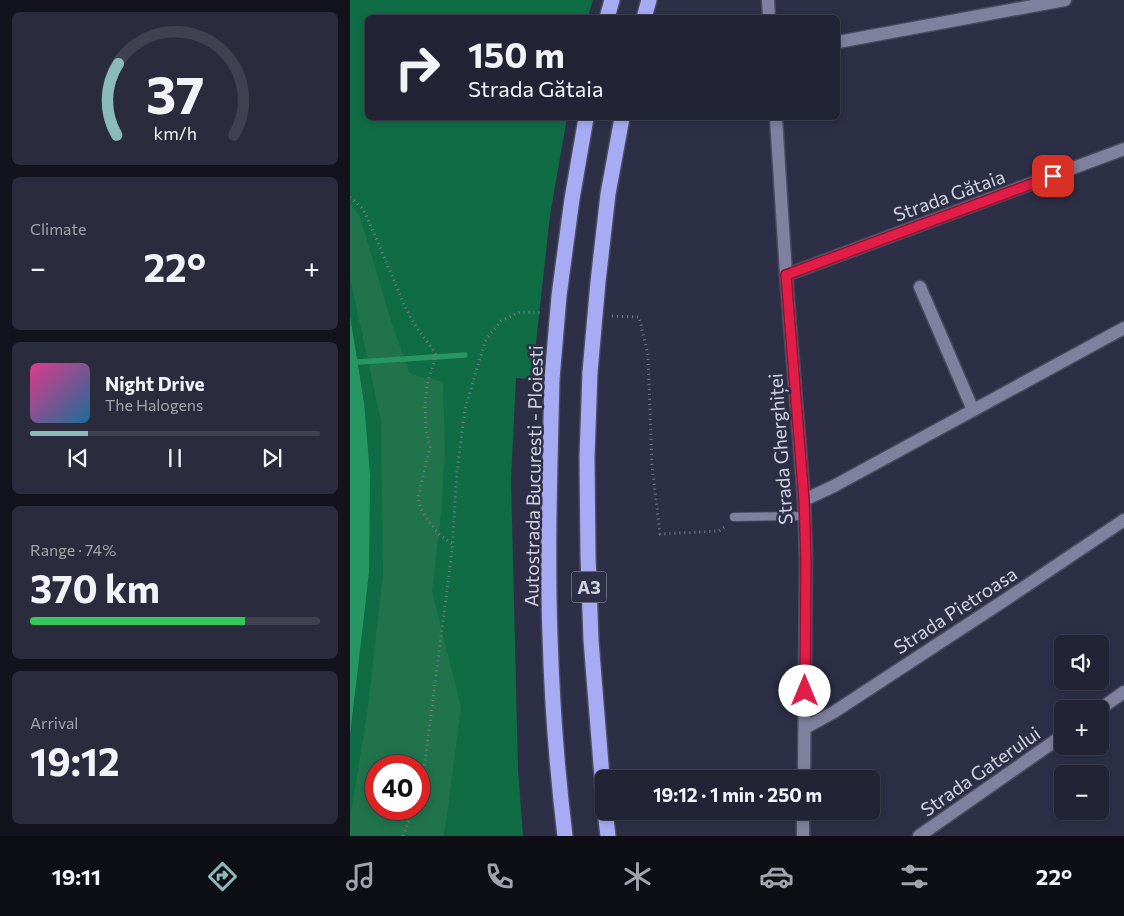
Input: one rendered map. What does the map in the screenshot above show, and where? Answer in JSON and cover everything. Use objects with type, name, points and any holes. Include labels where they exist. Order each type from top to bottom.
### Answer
[{"type":"highway","points":[[609,15],[612,0]]},
{"type":"highway","points":[[645,15],[649,0]]},
{"type":"highway","name":"Autostrada Bucuresti - Ploiesti","points":[[565,836],[555,739],[550,635],[549,504],[552,379],[559,296],[572,199],[586,120]]},
{"type":"highway","name":"A3","points":[[601,770],[590,640],[587,456],[590,372],[598,282],[608,194],[622,120]]},
{"type":"highway","points":[[606,820],[608,836]]},
{"type":"street","points":[[768,0],[769,15]]},
{"type":"street","points":[[840,42],[1065,0]]},
{"type":"street","name":"Strada Gherghiței","points":[[776,120],[805,516],[804,770]]},
{"type":"street","name":"Strada Gătaia","points":[[786,275],[1124,150]]},
{"type":"street","points":[[920,287],[973,410]]},
{"type":"street","points":[[804,500],[834,486],[1124,328]]},
{"type":"street","name":"Strada Pietroasa","points":[[805,728],[834,712],[1124,520]]},
{"type":"street","points":[[1109,703],[1124,692]]},
{"type":"street","name":"Strada Gaterului","points":[[918,836],[1054,742]]},
{"type":"street","points":[[803,820],[803,836]]},
{"type":"lane","points":[[734,517],[805,516]]},
{"type":"path","points":[[350,197],[363,209],[406,310],[436,356],[427,385],[424,406],[430,447],[418,497],[421,509],[429,522],[439,534],[452,544]]},
{"type":"path","points":[[426,755],[452,544],[457,472],[465,409],[485,340],[501,321],[520,312],[550,313]]},
{"type":"path","points":[[609,316],[639,317],[648,355],[652,465],[660,534],[720,531],[734,517]]},
{"type":"path","points":[[402,836],[409,820]]},
{"type":"shaded area","points":[[350,0],[593,0],[589,15],[365,15],[365,120],[567,120],[550,215],[532,379],[516,378],[511,479],[518,769],[523,836],[350,836],[350,737],[355,696],[364,402],[350,315]]},
{"type":"shaded area","points":[[350,203],[360,217],[393,327],[410,374],[443,382],[445,450],[441,513],[432,591],[461,707],[443,836],[350,836],[350,819],[367,714],[383,574],[381,421],[350,278]]},
{"type":"shaded area","points":[[350,315],[364,402],[370,475],[369,572],[350,737]]},
{"type":"waterway","points":[[358,362],[465,355]]},
{"type":"route","points":[[805,691],[806,560],[804,500],[786,275],[1053,176]]}]
